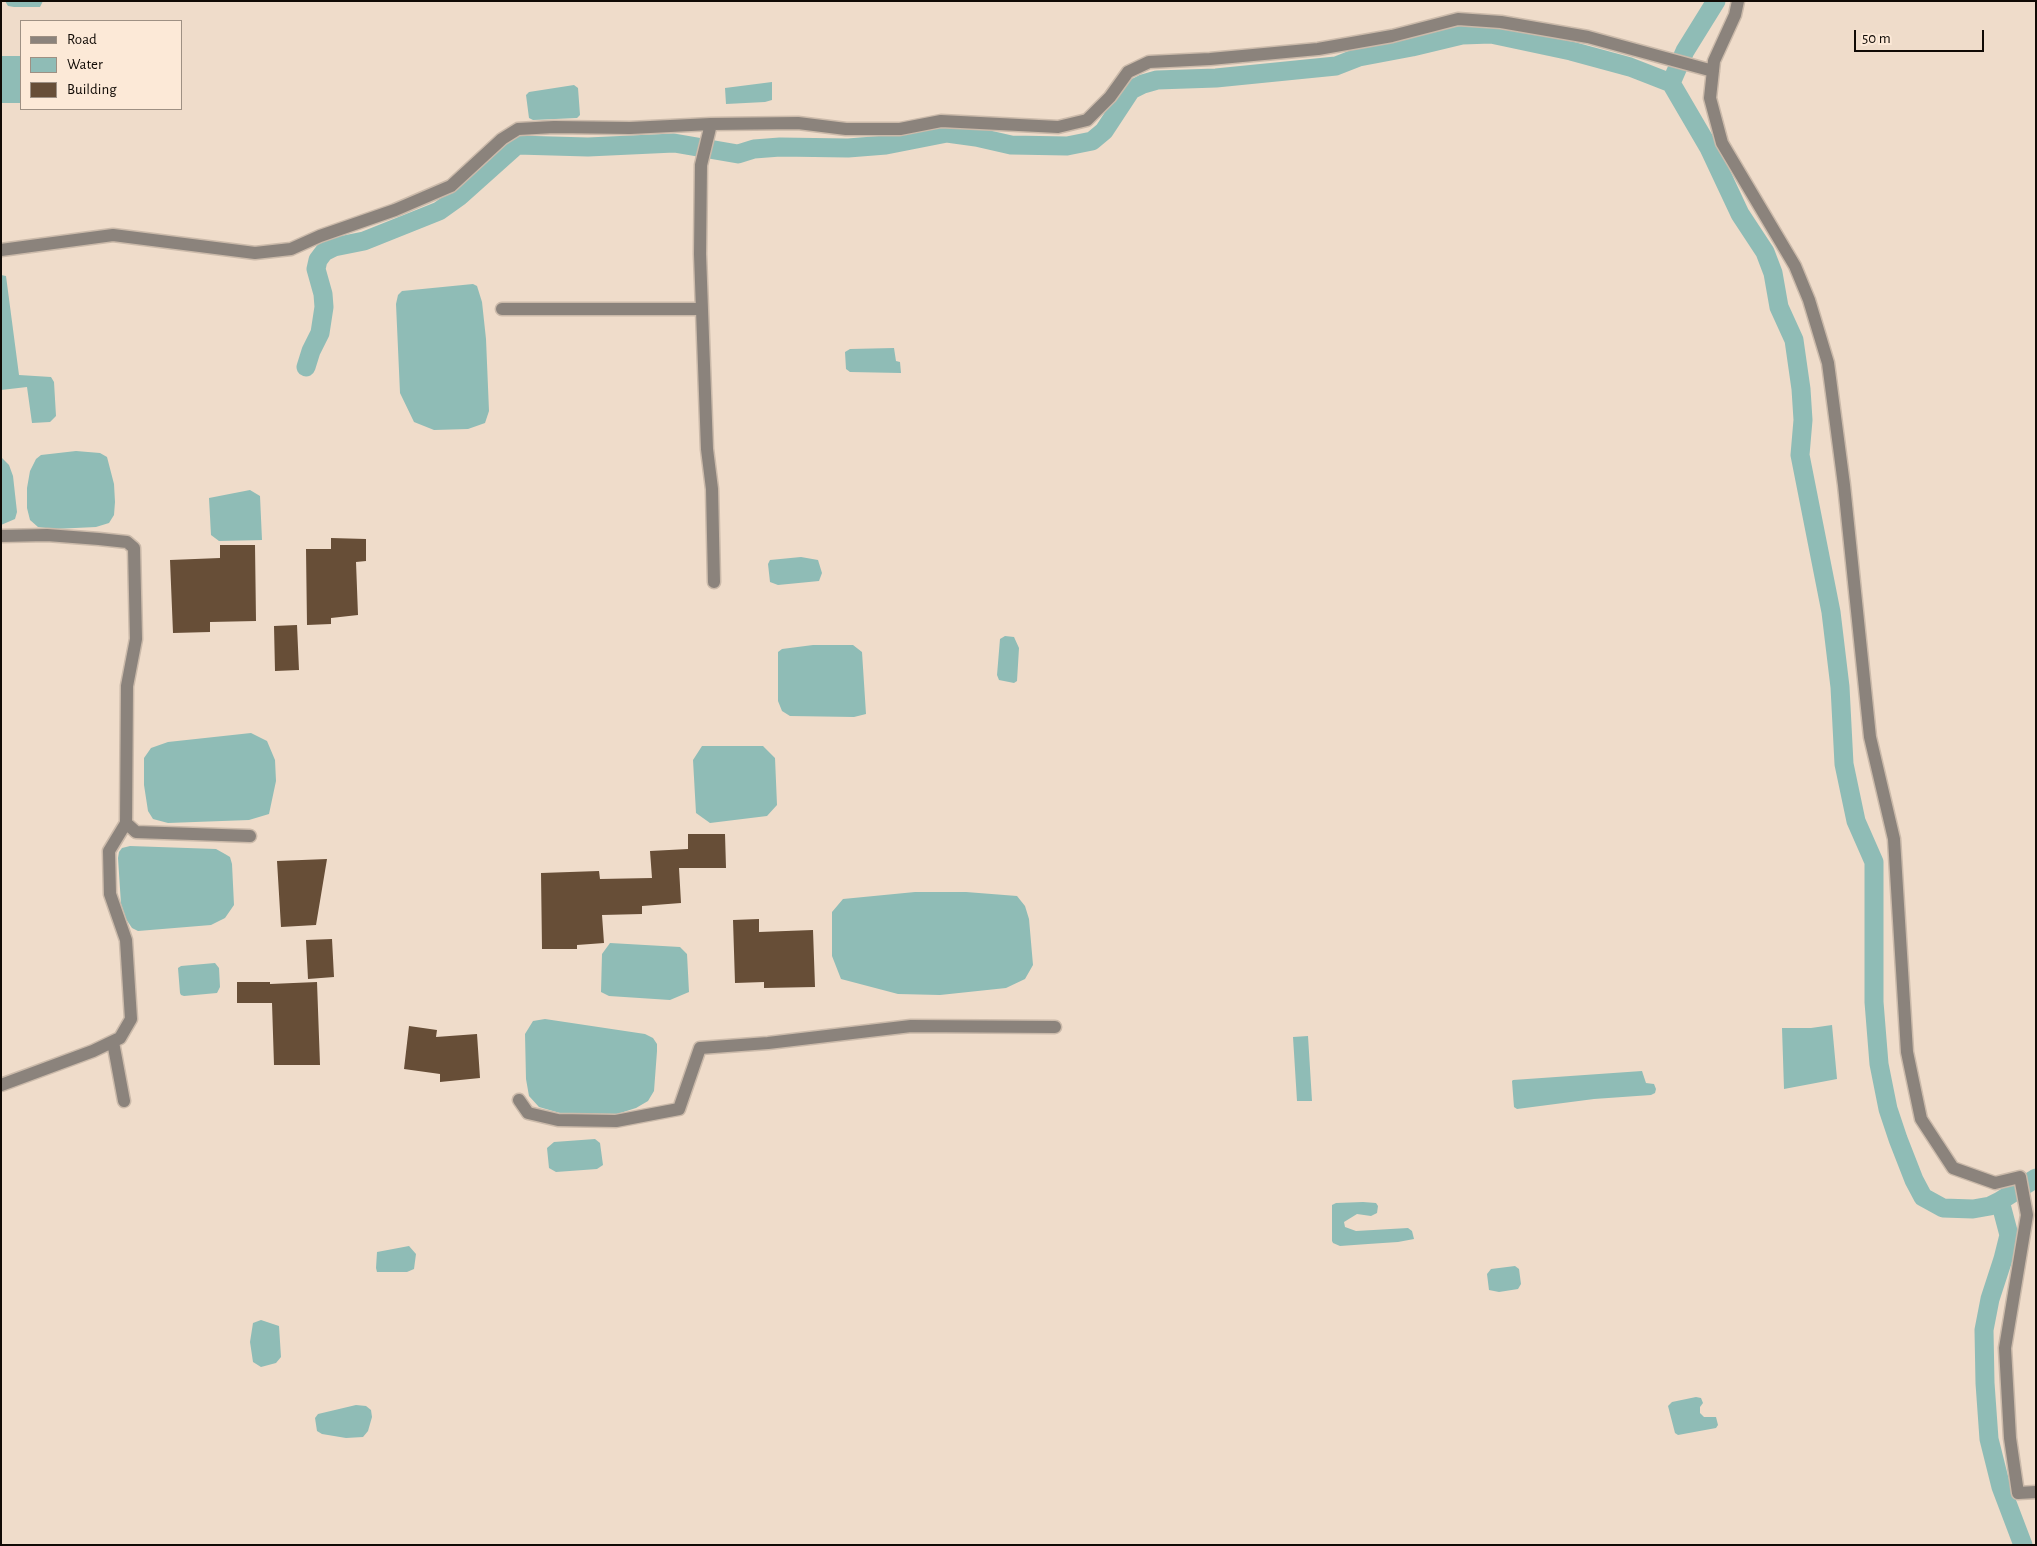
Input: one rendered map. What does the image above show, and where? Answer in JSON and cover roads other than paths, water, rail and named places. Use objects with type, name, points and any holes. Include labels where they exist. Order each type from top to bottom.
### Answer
[{"type":"street","points":[[1738,1],[1735,15],[1714,61],[1710,98],[1722,143],[1795,266],[1809,300],[1828,363],[1844,485],[1870,737],[1894,839],[1907,1052],[1921,1119],[1953,1168],[1995,1183],[2020,1177],[2027,1214],[2005,1348],[2010,1438],[2018,1493],[2036,1492]]},
{"type":"street","points":[[1,250],[113,235],[255,253],[291,249],[320,236],[395,210],[451,186],[502,139],[518,130],[798,123],[846,129],[882,129],[941,121],[1058,126],[1087,120],[1110,97],[1128,72],[1149,62],[1210,59],[1318,49],[1392,36],[1458,19],[1501,22],[1588,37],[1713,71]]},
{"type":"street","points":[[711,124],[701,165],[700,254],[707,449],[712,489],[714,582]]},
{"type":"street","points":[[502,309],[702,309]]},
{"type":"street","points":[[1,536],[47,535],[127,542],[134,548],[136,639],[127,686],[126,824],[109,851],[110,894],[126,940],[131,1019],[120,1038],[113,1042],[1,1085]]},
{"type":"street","points":[[126,824],[136,832],[250,836]]},
{"type":"street","points":[[519,1100],[528,1113],[558,1120],[616,1120],[679,1109],[700,1048],[768,1043],[911,1026],[1055,1027]]},
{"type":"street","points":[[113,1042],[124,1101]]},
{"type":"water","points":[[5,1],[43,1],[40,7],[14,7],[8,6]]},
{"type":"water","points":[[1,56],[20,56],[20,103],[1,103]]},
{"type":"water","points":[[772,82],[772,100],[726,104],[725,88]]},
{"type":"water","points":[[574,85],[578,88],[580,115],[577,118],[533,120],[529,118],[526,95],[529,92]]},
{"type":"water","points":[[1,275],[6,276],[19,375],[51,377],[54,382],[56,416],[50,422],[32,423],[27,387],[1,390]]},
{"type":"water","points":[[473,284],[477,286],[482,302],[486,339],[489,411],[485,423],[468,429],[434,430],[414,422],[400,393],[396,304],[398,295],[402,291]]},
{"type":"water","points":[[894,348],[896,361],[900,362],[901,373],[850,372],[846,369],[845,352],[850,349]]},
{"type":"water","points":[[76,451],[100,453],[107,457],[114,484],[114,515],[109,523],[96,527],[54,529],[38,527],[30,520],[27,508],[27,488],[30,471],[36,459],[41,455]]},
{"type":"water","points":[[1,457],[9,465],[13,476],[17,512],[15,519],[1,525]]},
{"type":"water","points":[[250,490],[260,496],[262,540],[219,541],[211,535],[209,498]]},
{"type":"water","points":[[801,557],[818,560],[822,573],[819,581],[778,585],[770,582],[768,564],[770,560]]},
{"type":"water","points":[[1005,636],[1014,637],[1019,648],[1017,681],[1014,683],[999,680],[997,675],[1000,639]]},
{"type":"water","points":[[813,645],[853,645],[862,652],[866,714],[854,717],[790,716],[782,711],[778,701],[778,652],[782,649]]},
{"type":"water","points":[[251,733],[267,741],[275,760],[276,781],[269,814],[249,820],[168,823],[153,819],[148,811],[144,785],[144,758],[151,748],[168,742]]},
{"type":"water","points":[[702,746],[763,746],[775,758],[777,805],[767,816],[710,823],[696,813],[693,760]]},
{"type":"water","points":[[130,846],[216,849],[225,854],[230,857],[232,864],[234,905],[225,918],[211,925],[138,931],[132,928],[126,919],[121,904],[118,858],[122,848]]},
{"type":"water","points":[[915,892],[966,892],[1017,896],[1025,906],[1029,919],[1033,965],[1025,979],[1006,988],[940,995],[898,994],[841,979],[832,956],[832,912],[843,899]]},
{"type":"water","points":[[610,943],[680,947],[687,954],[689,992],[670,1000],[609,996],[601,992],[602,954]]},
{"type":"water","points":[[215,963],[219,968],[220,987],[217,993],[181,995],[178,968],[181,966]]},
{"type":"water","points":[[545,1019],[645,1034],[653,1038],[657,1044],[654,1091],[648,1101],[636,1108],[617,1114],[560,1113],[539,1107],[529,1096],[526,1079],[525,1034],[533,1021]]},
{"type":"water","points":[[1832,1025],[1837,1079],[1784,1089],[1782,1028],[1811,1028]]},
{"type":"water","points":[[1308,1036],[1312,1101],[1297,1101],[1293,1037]]},
{"type":"water","points":[[1642,1071],[1646,1083],[1654,1084],[1656,1089],[1655,1093],[1651,1095],[1594,1099],[1517,1109],[1514,1107],[1513,1080]]},
{"type":"water","points":[[595,1139],[600,1143],[603,1165],[597,1169],[556,1172],[549,1168],[547,1148],[554,1142]]},
{"type":"water","points":[[1336,1203],[1376,1203],[1378,1206],[1377,1213],[1371,1216],[1357,1214],[1344,1222],[1345,1227],[1356,1231],[1408,1228],[1412,1231],[1414,1239],[1340,1246],[1333,1243],[1332,1205]]},
{"type":"water","points":[[409,1246],[416,1254],[414,1269],[407,1272],[377,1272],[377,1252]]},
{"type":"water","points":[[1515,1266],[1519,1269],[1521,1284],[1518,1289],[1499,1292],[1489,1290],[1487,1274],[1491,1269]]},
{"type":"water","points":[[261,1320],[279,1326],[281,1357],[276,1363],[261,1367],[253,1362],[250,1342],[253,1323]]},
{"type":"water","points":[[1696,1397],[1701,1398],[1703,1403],[1700,1407],[1700,1413],[1704,1417],[1716,1417],[1718,1425],[1716,1428],[1678,1435],[1675,1433],[1668,1406],[1672,1402]]},
{"type":"water","points":[[356,1405],[366,1406],[371,1410],[372,1417],[368,1431],[363,1437],[346,1438],[322,1434],[317,1431],[315,1418],[318,1414]]},
{"type":"waterway","points":[[1671,83],[1685,51],[1716,1]]},
{"type":"waterway","points":[[306,367],[320,333],[324,307],[323,294],[316,269],[318,260],[324,252],[334,247],[364,241],[439,211],[460,196],[517,145],[588,147],[674,143],[738,154],[754,149],[780,147],[848,148],[886,145],[947,133],[1011,145],[1067,146],[1092,141],[1104,131],[1131,90],[1157,80],[1216,78],[1336,66],[1359,57],[1462,35],[1491,34],[1571,51],[1630,67],[1671,83],[1709,148],[1740,214],[1765,252],[1773,273],[1779,307],[1794,340],[1803,420],[1800,455],[1831,612],[1840,687],[1844,764],[1856,821],[1874,862],[1874,1002],[1879,1064],[1888,1109],[1914,1180],[1923,1197],[1943,1208],[1973,1209],[1990,1206],[2036,1178]]},
{"type":"waterway","points":[[2000,1201],[2009,1235],[1990,1299],[1984,1330],[1985,1383],[1989,1439],[2001,1487],[2023,1545]]}]
